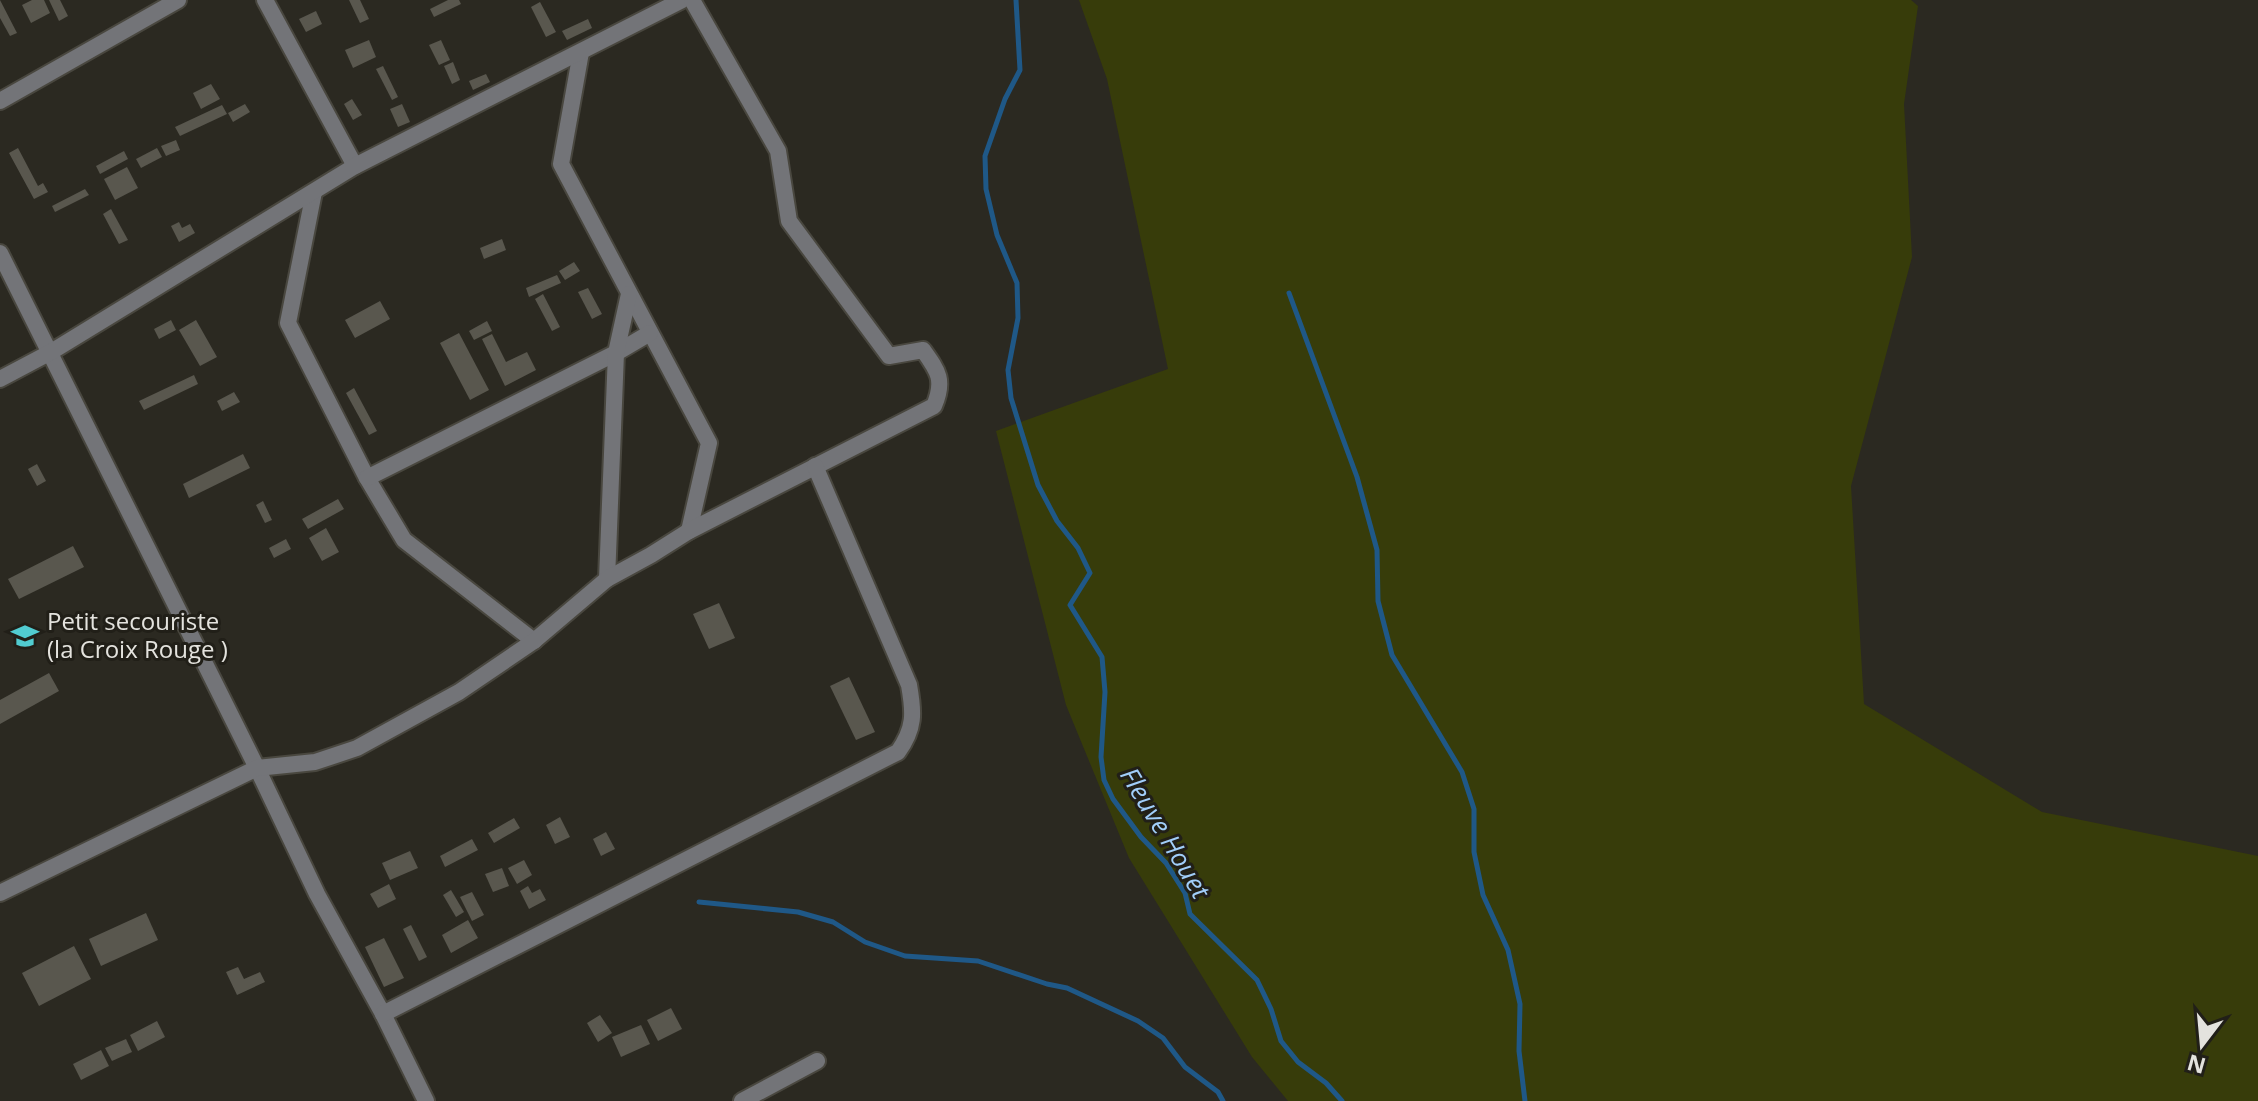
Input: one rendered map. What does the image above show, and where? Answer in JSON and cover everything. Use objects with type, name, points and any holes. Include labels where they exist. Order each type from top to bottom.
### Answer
[{"type":"street","points":[[0,101],[178,0]]},
{"type":"street","points":[[265,0],[355,166]]},
{"type":"street","points":[[0,379],[51,352],[355,166],[682,0]]},
{"type":"street","points":[[0,893],[257,768],[315,762],[357,748],[459,692],[534,641],[607,579],[689,531],[934,406],[939,390],[939,372],[923,350],[889,356],[789,221],[778,151],[692,0]]},
{"type":"street","points":[[581,52],[561,164],[709,443],[689,531]]},
{"type":"street","points":[[314,192],[288,323],[367,478],[404,540],[534,641]]},
{"type":"street","points":[[0,253],[317,894],[383,1014],[426,1101]]},
{"type":"street","points":[[607,579],[616,353],[629,294]]},
{"type":"street","points":[[367,478],[650,333]]},
{"type":"street","points":[[383,1014],[898,752],[908,738],[914,712],[909,685],[815,466]]},
{"type":"street","points":[[742,1101],[817,1061]]},
{"type":"green space","points":[[1079,0],[1911,0],[1918,6],[1904,104],[1912,257],[1851,486],[1864,704],[2042,812],[2258,856],[2258,1101],[1288,1101],[1252,1057],[1129,858],[1066,705],[996,431],[1168,369],[1107,79]]},
{"type":"building","points":[[0,0],[17,33],[10,36],[0,18]]},
{"type":"building","points":[[32,0],[44,0],[50,13],[31,23],[22,5]]},
{"type":"building","points":[[49,0],[60,0],[68,16],[59,21]]},
{"type":"building","points":[[349,0],[360,0],[369,19],[360,23]]},
{"type":"building","points":[[448,0],[459,0],[461,4],[434,17],[430,9]]},
{"type":"building","points":[[540,2],[556,32],[546,37],[531,7]]},
{"type":"building","points":[[316,11],[322,24],[306,32],[299,19]]},
{"type":"building","points":[[588,19],[592,28],[567,40],[562,31]]},
{"type":"building","points":[[369,40],[376,57],[353,68],[345,50]]},
{"type":"building","points":[[441,40],[450,60],[439,65],[429,45]]},
{"type":"building","points":[[453,62],[460,80],[452,84],[444,66]]},
{"type":"building","points":[[383,66],[398,97],[392,100],[376,69]]},
{"type":"building","points":[[486,74],[490,82],[473,90],[469,81]]},
{"type":"building","points":[[211,84],[220,99],[201,109],[193,93]]},
{"type":"building","points":[[352,99],[362,115],[353,120],[344,104]]},
{"type":"building","points":[[245,104],[250,112],[233,122],[228,113]]},
{"type":"building","points":[[402,104],[410,122],[398,127],[390,109]]},
{"type":"building","points":[[222,105],[227,114],[180,136],[175,127]]},
{"type":"building","points":[[176,140],[180,150],[166,156],[161,146]]},
{"type":"building","points":[[18,148],[38,186],[43,183],[48,192],[34,199],[9,153]]},
{"type":"building","points":[[157,148],[162,157],[141,168],[136,159]]},
{"type":"building","points":[[124,151],[128,159],[100,174],[96,166]]},
{"type":"building","points":[[127,167],[138,188],[115,200],[104,179]]},
{"type":"building","points":[[85,189],[89,195],[55,212],[52,206]]},
{"type":"building","points":[[111,209],[128,240],[119,244],[103,214]]},
{"type":"building","points":[[179,222],[182,228],[190,224],[195,233],[179,242],[171,226]]},
{"type":"building","points":[[502,239],[506,250],[484,259],[480,248]]},
{"type":"building","points":[[574,262],[580,271],[565,280],[559,271]]},
{"type":"building","points":[[557,275],[561,283],[529,297],[526,288]]},
{"type":"building","points":[[588,288],[602,314],[592,319],[578,292]]},
{"type":"building","points":[[543,294],[560,327],[552,331],[535,299]]},
{"type":"building","points":[[380,301],[390,319],[355,338],[345,320]]},
{"type":"building","points":[[171,320],[176,330],[159,339],[154,329]]},
{"type":"building","points":[[196,320],[217,357],[200,366],[179,330]]},
{"type":"building","points":[[487,321],[492,331],[474,340],[469,331]]},
{"type":"building","points":[[459,333],[489,390],[470,400],[440,343]]},
{"type":"building","points":[[492,334],[506,362],[527,352],[536,370],[505,386],[482,339]]},
{"type":"building","points":[[194,375],[198,384],[144,410],[139,401]]},
{"type":"building","points":[[354,388],[377,431],[369,435],[346,393]]},
{"type":"building","points":[[234,392],[240,402],[222,411],[217,401]]},
{"type":"building","points":[[243,454],[250,468],[189,498],[183,484]]},
{"type":"building","points":[[37,464],[46,481],[37,486],[28,469]]},
{"type":"building","points":[[338,499],[344,509],[308,529],[302,519]]},
{"type":"building","points":[[263,501],[272,520],[265,523],[256,505]]},
{"type":"building","points":[[326,528],[339,552],[322,561],[309,538]]},
{"type":"building","points":[[286,539],[291,549],[274,558],[269,548]]},
{"type":"building","points":[[73,546],[84,567],[19,599],[8,579]]},
{"type":"building","points":[[719,603],[735,638],[709,649],[693,614]]},
{"type":"building","points":[[49,673],[59,691],[0,724],[0,700]]},
{"type":"building","points":[[849,677],[875,732],[856,740],[830,686]]},
{"type":"building","points":[[560,817],[570,837],[555,844],[546,825]]},
{"type":"building","points":[[514,818],[520,828],[494,843],[488,833]]},
{"type":"building","points":[[606,832],[615,849],[601,856],[593,839]]},
{"type":"building","points":[[472,839],[478,850],[445,867],[440,856]]},
{"type":"building","points":[[410,851],[418,868],[390,880],[382,863]]},
{"type":"building","points":[[524,860],[532,875],[517,884],[508,868]]},
{"type":"building","points":[[502,868],[509,886],[493,892],[485,874]]},
{"type":"building","points":[[389,884],[396,899],[378,908],[370,894]]},
{"type":"building","points":[[528,886],[532,893],[540,889],[546,900],[529,909],[520,891]]},
{"type":"building","points":[[451,890],[464,912],[456,917],[443,895]]},
{"type":"building","points":[[472,892],[484,915],[472,921],[460,897]]},
{"type":"building","points":[[146,913],[158,940],[101,966],[89,939]]},
{"type":"building","points":[[468,920],[478,938],[451,953],[442,935]]},
{"type":"building","points":[[411,925],[427,957],[419,961],[403,929]]},
{"type":"building","points":[[384,938],[404,978],[384,987],[365,947]]},
{"type":"building","points":[[74,946],[91,979],[39,1006],[22,973]]},
{"type":"building","points":[[238,967],[244,979],[260,972],[265,982],[237,995],[226,972]]},
{"type":"building","points":[[671,1008],[682,1029],[658,1041],[647,1020]]},
{"type":"building","points":[[600,1015],[612,1033],[598,1042],[587,1023]]},
{"type":"building","points":[[157,1021],[165,1037],[138,1051],[130,1035]]},
{"type":"building","points":[[641,1025],[650,1044],[621,1057],[612,1037]]},
{"type":"building","points":[[126,1039],[132,1052],[112,1061],[105,1048]]},
{"type":"building","points":[[101,1050],[109,1066],[81,1080],[73,1064]]},
{"type":"waterway","name":"Fleuve Houet","points":[[1016,0],[1020,70],[1005,99],[985,156],[986,189],[997,235],[1017,283],[1018,318],[1008,370],[1011,398],[1038,485],[1090,573],[1070,605],[1102,657],[1105,692],[1101,757],[1104,780],[1113,799],[1141,837],[1166,863],[1185,893],[1190,914],[1257,980],[1271,1009],[1281,1041],[1298,1062],[1326,1083],[1342,1101]]},
{"type":"waterway","points":[[1289,293],[1357,477],[1377,550],[1378,601],[1392,655],[1462,772],[1474,809],[1474,852],[1483,895],[1508,950],[1520,1004],[1519,1051],[1525,1101]]},
{"type":"waterway","points":[[699,902],[798,912],[833,922],[865,942],[905,956],[978,961],[1067,988],[1138,1021],[1163,1038],[1185,1067],[1218,1092],[1223,1101]]},
{"type":"place","name":"Petit secouriste (la Croix Rouge )","points":[[25,636]]}]
